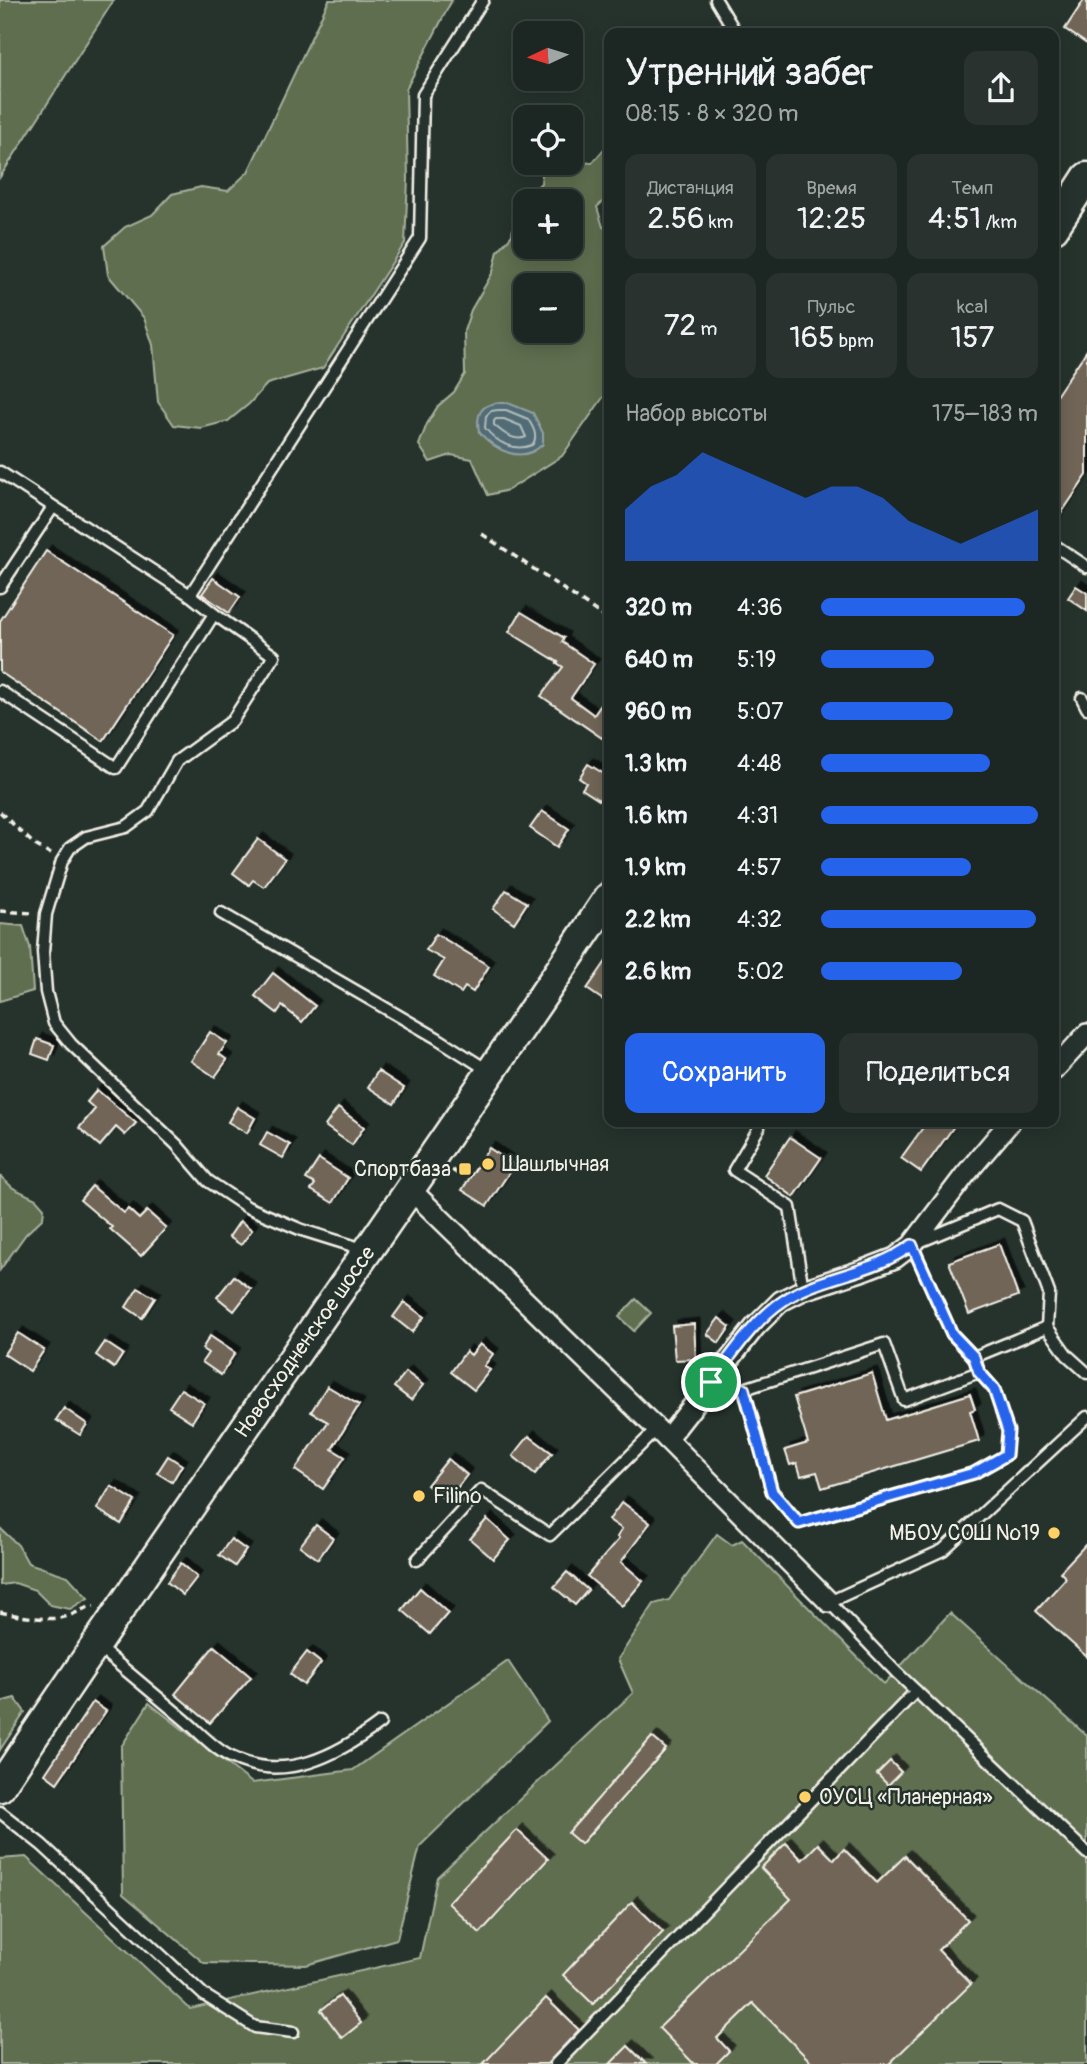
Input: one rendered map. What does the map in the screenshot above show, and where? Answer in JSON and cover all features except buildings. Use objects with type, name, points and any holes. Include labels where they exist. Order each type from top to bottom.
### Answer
[{"type":"main road","points":[[1059,220],[1087,177]]},
{"type":"main road","name":"Новосходненское шоссе","points":[[0,1787],[94,1645],[492,1073],[604,905]]},
{"type":"street","points":[[1059,1065],[1087,1034]]},
{"type":"street","points":[[662,1434],[781,1301],[803,1290],[895,1258],[912,1245],[1006,1127]]},
{"type":"street","points":[[411,1190],[662,1434],[829,1602]]},
{"type":"lane","points":[[190,596],[420,238],[423,95],[483,0]]},
{"type":"lane","points":[[716,0],[733,28]]},
{"type":"lane","points":[[0,472],[190,596],[274,656],[232,721],[177,761],[148,811],[126,827],[86,837],[70,848],[62,861],[46,915],[43,952],[46,992],[54,1023],[71,1044],[177,1145],[208,1181],[247,1207],[302,1230],[368,1251]]},
{"type":"lane","points":[[0,587],[53,507]]},
{"type":"lane","points":[[1059,548],[1087,567]]},
{"type":"lane","points":[[0,691],[116,768],[214,614]]},
{"type":"lane","points":[[221,912],[492,1073]]},
{"type":"lane","points":[[759,1128],[734,1170],[790,1207],[803,1290]]},
{"type":"lane","points":[[744,1389],[772,1492],[799,1523],[974,1473],[1006,1455],[1008,1431],[994,1389],[979,1372],[974,1357],[952,1334],[912,1245],[998,1209],[1022,1221],[1049,1293],[1047,1327],[1067,1355],[1087,1373]]},
{"type":"lane","points":[[974,1357],[1047,1327]]},
{"type":"lane","points":[[711,1382],[744,1389],[884,1344],[904,1400],[979,1372]]},
{"type":"lane","points":[[1087,1417],[943,1550],[829,1602],[916,1690],[1087,1853]]},
{"type":"lane","points":[[417,1560],[481,1490],[550,1535],[662,1434]]},
{"type":"lane","points":[[94,1645],[229,1756],[255,1766],[281,1769],[312,1761],[355,1741],[380,1723]]},
{"type":"lane","points":[[556,2064],[916,1690]]},
{"type":"lane","points":[[0,1812],[42,1846],[204,1995],[255,2026],[293,2032]]},
{"type":"path","points":[[482,534],[604,617]]},
{"type":"path","points":[[0,812],[35,845],[62,861]]},
{"type":"path","points":[[0,911],[46,915]]},
{"type":"path","points":[[450,1168],[461,1176]]},
{"type":"path","points":[[0,1612],[55,1619],[85,1607],[96,1606],[104,1608],[114,1616]]},
{"type":"green space","points":[[0,0],[114,0],[0,177]]},
{"type":"green space","points":[[329,0],[452,0],[406,89],[408,179],[405,243],[323,368],[267,384],[249,404],[228,421],[201,428],[174,425],[158,402],[153,345],[144,318],[108,275],[104,246],[125,227],[152,215],[172,194],[201,187],[228,191],[248,172]]},
{"type":"green space","points":[[604,149],[604,201],[597,207],[604,227],[604,396],[562,456],[508,490],[488,495],[472,459],[451,455],[430,462],[419,445],[438,406],[454,392],[465,374],[464,331],[471,310],[493,272],[498,251],[512,235],[513,228],[513,259],[583,259],[583,189],[535,189],[541,183],[542,175],[583,175],[583,162],[592,163]]},
{"type":"green space","points":[[0,924],[23,926],[30,947],[33,991],[0,1001]]},
{"type":"green space","points":[[0,1176],[13,1188],[36,1199],[44,1208],[43,1218],[26,1234],[0,1270]]},
{"type":"green space","points":[[636,1299],[651,1313],[634,1331],[619,1317]]},
{"type":"green space","points":[[0,1528],[18,1545],[28,1563],[68,1576],[88,1598],[70,1609],[50,1605],[35,1590],[15,1583],[0,1585]]},
{"type":"green space","name":"ОУСЦ «Планерная»","points":[[717,1534],[732,1545],[742,1540],[884,1684],[950,1613],[1087,1736],[1087,2064],[0,2064],[0,1859],[26,1857],[190,2009],[420,1958],[437,1877],[633,1693],[618,1659],[654,1604],[669,1600]]},
{"type":"green space","points":[[508,1661],[548,1721],[420,1846],[397,1939],[306,1965],[204,1963],[123,1894],[121,1747],[149,1703],[252,1783],[353,1770]]},
{"type":"green space","points":[[15,1698],[25,1712],[0,1750],[0,1702]]},
{"type":"water","points":[[497,403],[508,403],[533,413],[543,433],[543,444],[527,454],[518,454],[501,450],[486,439],[479,432],[480,412]]},
{"type":"place","name":"Шашлычная","points":[[488,1164]]},
{"type":"place","name":"Спортбаза","points":[[465,1169]]},
{"type":"place","name":"Filino","points":[[419,1496]]},
{"type":"place","name":"МБОУ СОШ №19","points":[[1054,1533]]},
{"type":"place","name":"ОУСЦ «Планерная»","points":[[805,1797]]},
{"type":"route","points":[[912,1245],[952,1334],[974,1357],[979,1372],[994,1389],[1008,1431],[1006,1455],[974,1473],[799,1523],[772,1492],[744,1389],[711,1382],[755,1327],[781,1301],[803,1290],[895,1258],[912,1245]]}]
